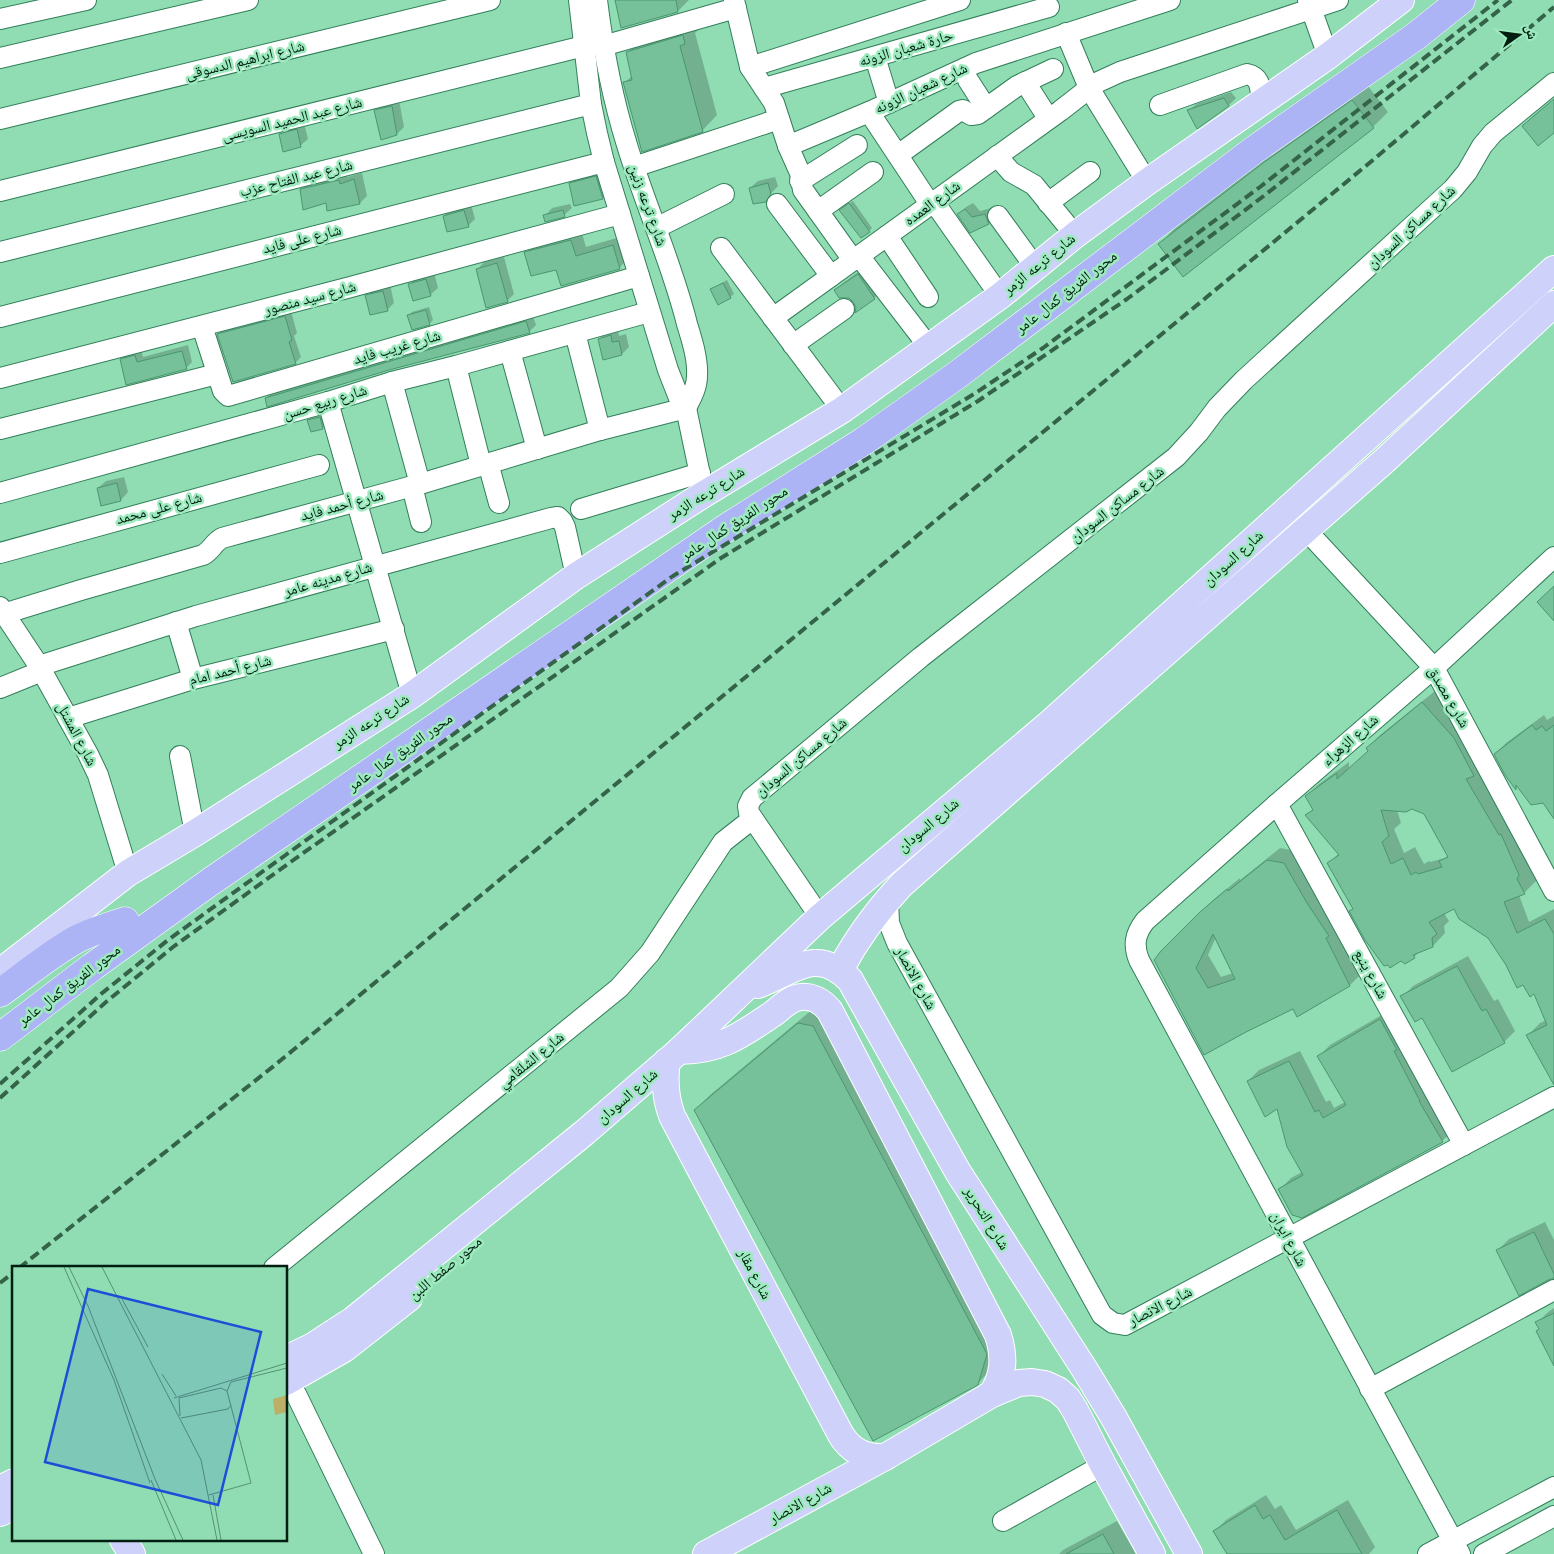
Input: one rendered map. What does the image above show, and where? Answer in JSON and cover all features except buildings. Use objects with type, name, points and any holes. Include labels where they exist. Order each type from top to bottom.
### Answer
[{"type":"highway","name":"محور الفريق كمال عامر","points":[[0,1015],[68,961],[125,921],[718,516],[800,465],[853,428],[976,340],[1245,140],[1406,27],[1441,0]]},
{"type":"highway","name":"محور الفريق كمال عامر","points":[[0,1037],[92,967],[210,882],[718,533],[864,441],[957,375],[1254,150],[1416,36],[1461,0]]},
{"type":"highway","points":[[0,993],[76,940],[102,928],[125,921]]},
{"type":"main road","name":"شارع ترعه الزمر","points":[[0,972],[128,873],[195,833],[412,695],[702,483],[842,410],[1000,296],[1074,235],[1328,56],[1393,3]]},
{"type":"main road","name":"شارع السودان","points":[[288,1358],[313,1346],[353,1320],[584,1133],[673,1056],[745,990],[820,917],[1050,723],[1554,269]]},
{"type":"main road","name":"شارع السودان","points":[[840,970],[862,933],[888,899],[908,879],[1383,462],[1554,304]]},
{"type":"main road","points":[[745,990],[803,965],[816,962],[829,964],[840,970]]},
{"type":"main road","name":"شارع التحرير","points":[[840,970],[857,990],[958,1172],[1114,1418],[1189,1554]]},
{"type":"main road","points":[[745,990],[766,999],[789,1001]]},
{"type":"main road","points":[[673,1056],[711,1048],[740,1036],[789,1001],[797,998],[812,998],[826,1005],[946,1233],[1002,1345],[1003,1366],[998,1385],[992,1394]]},
{"type":"main road","name":"شارع مقار","points":[[673,1056],[665,1088],[672,1116],[841,1435],[859,1453],[885,1457]]},
{"type":"main road","name":"محور صفط اللبن","points":[[291,1388],[322,1363],[366,1333],[566,1167],[578,1151],[584,1133]]},
{"type":"main road","points":[[946,1233],[946,1205],[949,1191],[958,1172]]},
{"type":"main road","points":[[1085,1370],[1079,1367],[1073,1368],[1069,1373],[1068,1379],[1076,1410],[1152,1554]]},
{"type":"main road","name":"شارع الانصار","points":[[706,1554],[885,1457],[992,1394],[1019,1383],[1039,1383],[1058,1390],[1076,1410]]},
{"type":"main road","points":[[0,1489],[12,1483]]},
{"type":"main road","points":[[0,1514],[12,1508]]},
{"type":"main road","points":[[0,1530],[12,1525]]},
{"type":"main road","points":[[124,1542],[133,1554]]},
{"type":"street","points":[[0,19],[86,0]]},
{"type":"street","points":[[0,58],[248,0]]},
{"type":"street","name":"شارع ابراهيم الدسوقى","points":[[0,119],[490,0]]},
{"type":"street","name":"شارع ترعه زنين","points":[[580,0],[594,46],[613,95],[634,167],[676,281],[688,326],[697,376],[695,390],[686,408]]},
{"type":"street","name":"شارع ترعه زنين","points":[[597,0],[591,104],[604,162],[650,312],[674,386],[686,408],[702,483]]},
{"type":"street","points":[[750,66],[960,0]]},
{"type":"street","name":"شارع شعبان الزونه","points":[[788,146],[869,112],[976,63],[1170,0]]},
{"type":"street","name":"شارع العمده","points":[[773,318],[1106,77],[1310,4],[1338,0]]},
{"type":"street","points":[[735,4],[750,66],[774,103],[788,146],[800,173],[803,190],[929,347]]},
{"type":"street","name":"شارع عبد الحميد السويسى","points":[[0,191],[594,46],[735,4]]},
{"type":"street","points":[[1048,4],[1089,88],[1147,182]]},
{"type":"street","name":"حارة شعبان الزونه","points":[[764,88],[875,57],[1048,4]]},
{"type":"street","points":[[1310,4],[1328,56]]},
{"type":"street","points":[[875,57],[889,103]]},
{"type":"street","points":[[898,155],[959,111],[965,110],[971,115],[975,115],[1010,90],[1053,69]]},
{"type":"street","points":[[1160,105],[1247,74],[1257,78],[1260,83],[1262,103]]},
{"type":"street","points":[[968,80],[986,108]]},
{"type":"street","points":[[1024,82],[1048,118]]},
{"type":"street","name":"شارع مساكن السودان","points":[[820,917],[749,812],[748,806],[752,798],[921,657],[1176,457],[1199,432],[1217,408],[1244,380],[1453,189],[1467,172],[1482,146],[1493,133],[1554,83]]},
{"type":"street","name":"شارع عبد الفتاح عزب","points":[[0,252],[591,104]]},
{"type":"street","points":[[869,112],[1000,296]]},
{"type":"street","points":[[634,167],[779,119]]},
{"type":"street","points":[[800,181],[857,145]]},
{"type":"street","points":[[997,156],[1011,172],[1034,185],[1074,235]]},
{"type":"street","name":"شارع على فايد","points":[[0,317],[604,162]]},
{"type":"street","points":[[818,211],[873,172]]},
{"type":"street","points":[[1048,203],[1090,172]]},
{"type":"street","points":[[656,228],[724,194]]},
{"type":"street","points":[[777,204],[831,276]]},
{"type":"street","name":"شارع سيد منصور","points":[[0,378],[620,214]]},
{"type":"street","points":[[998,216],[1035,267]]},
{"type":"street","points":[[887,236],[928,296]]},
{"type":"street","points":[[722,248],[842,410]]},
{"type":"street","name":"شارع غريب فايد","points":[[202,326],[224,393],[230,396],[639,276]]},
{"type":"street","points":[[792,345],[844,309]]},
{"type":"street","name":"شارع ربيع حسن","points":[[0,493],[328,402],[392,382],[650,312]]},
{"type":"street","points":[[575,333],[600,430]]},
{"type":"street","points":[[510,351],[537,449]]},
{"type":"street","points":[[456,366],[499,504]]},
{"type":"street","points":[[0,429],[218,374]]},
{"type":"street","points":[[392,382],[416,485],[421,522]]},
{"type":"street","points":[[328,402],[412,695]]},
{"type":"street","name":"شارع أحمد فايد","points":[[2,612],[203,556],[222,538],[416,485],[600,430],[686,408]]},
{"type":"street","name":"شارع على محمد","points":[[0,553],[319,465]]},
{"type":"street","points":[[582,508],[702,483]]},
{"type":"street","name":"شارع مدينه عامر","points":[[0,688],[40,668],[176,622],[551,518],[558,517],[565,527],[576,576]]},
{"type":"street","name":"شارع مصدق","points":[[1306,530],[1434,668],[1554,891]]},
{"type":"street","name":"شارع الزهراء","points":[[1145,921],[1434,668],[1554,557]]},
{"type":"street","name":"شارع المشتل","points":[[2,612],[40,668],[98,775],[128,873]]},
{"type":"street","points":[[176,622],[193,679]]},
{"type":"street","name":"شارع أحمد امام","points":[[68,718],[193,679],[394,629]]},
{"type":"street","points":[[180,756],[195,833]]},
{"type":"street","name":"شارع ينبع","points":[[1277,804],[1464,1145]]},
{"type":"street","name":"شارع الشلقامي","points":[[276,1266],[619,988],[650,953],[723,842],[737,830],[754,820]]},
{"type":"street","name":"شارع الانصار","points":[[888,899],[889,923],[897,943],[1102,1316],[1119,1325],[1125,1325],[1554,1098]]},
{"type":"street","name":"شارع ايران","points":[[1145,921],[1138,930],[1135,940],[1138,960],[1456,1548]]},
{"type":"street","points":[[1370,1389],[1554,1290]]},
{"type":"street","points":[[291,1388],[374,1554]]},
{"type":"street","points":[[1003,1521],[1103,1464]]},
{"type":"street","points":[[1428,1554],[1456,1548],[1554,1487]]},
{"type":"street","points":[[1484,1554],[1554,1516]]},
{"type":"railway","points":[[0,1084],[101,994],[168,940],[673,576],[974,394],[1043,348],[1260,187],[1498,0]]},
{"type":"railway","points":[[0,1098],[106,1002],[173,947],[721,558],[978,401],[1127,299],[1265,195],[1512,0]]},
{"type":"railway","points":[[22,1266],[275,1065],[1373,160],[1554,7]]},
{"type":"railway","points":[[0,1283],[12,1274]]}]
